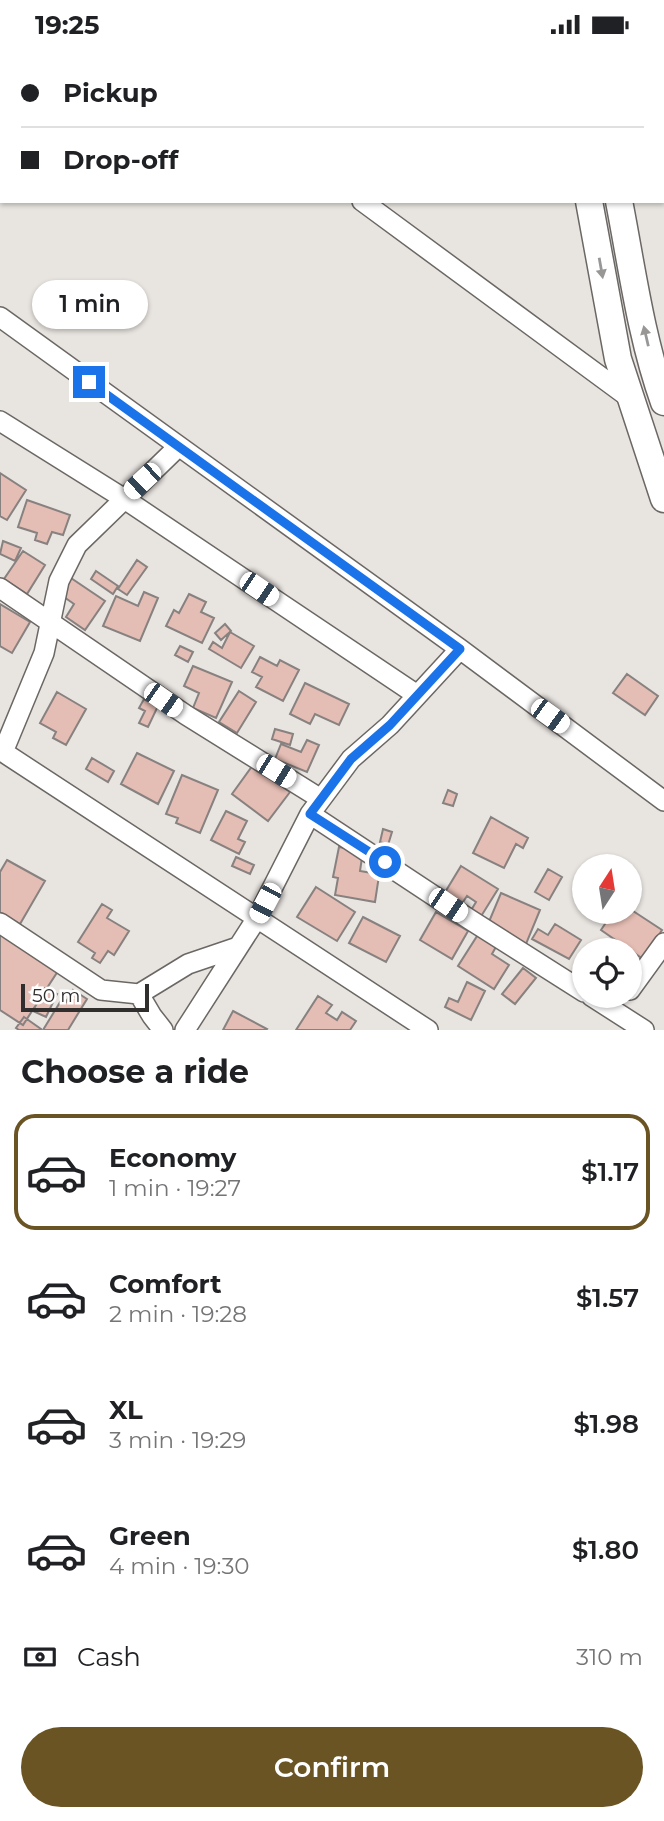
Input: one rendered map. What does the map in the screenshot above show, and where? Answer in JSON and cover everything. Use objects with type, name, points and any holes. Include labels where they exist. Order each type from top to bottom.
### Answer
[{"type":"main road","points":[[589,203],[618,359],[664,499]]},
{"type":"main road","points":[[619,203],[651,359],[664,402]]},
{"type":"street","points":[[365,203],[631,399]]},
{"type":"street","points":[[0,317],[460,649],[664,801]]},
{"type":"street","points":[[0,421],[123,498],[417,695]]},
{"type":"street","points":[[178,446],[77,545],[60,581],[44,653],[2,751],[428,1030]]},
{"type":"street","points":[[0,588],[186,715],[469,919],[572,984]]},
{"type":"street","points":[[185,1030],[257,918],[315,807],[351,759],[390,725],[460,649]]},
{"type":"street","points":[[0,922],[101,990],[139,994],[188,964],[238,947]]},
{"type":"street","points":[[642,973],[664,943]]},
{"type":"street","points":[[139,994],[163,1030]]},
{"type":"street","points":[[624,1008],[644,1030]]},
{"type":"building","points":[[0,473],[26,490],[7,520],[0,516]]},
{"type":"building","points":[[27,500],[70,515],[63,535],[52,532],[47,544],[35,540],[37,533],[18,527]]},
{"type":"building","points":[[3,541],[21,548],[15,561],[0,554]]},
{"type":"building","points":[[23,551],[45,565],[27,594],[4,579]]},
{"type":"building","points":[[137,560],[147,567],[127,595],[118,589]]},
{"type":"building","points":[[96,571],[118,586],[113,594],[91,579]]},
{"type":"building","points":[[65,574],[105,601],[85,630],[66,617],[74,604],[54,590]]},
{"type":"building","points":[[144,592],[158,598],[140,641],[103,626],[116,596],[138,606]]},
{"type":"building","points":[[189,594],[206,602],[201,612],[214,618],[202,643],[166,626],[174,610],[179,613]]},
{"type":"building","points":[[0,604],[30,622],[12,653],[0,646]]},
{"type":"building","points":[[225,624],[231,631],[221,640],[215,633]]},
{"type":"building","points":[[230,632],[254,646],[241,668],[209,649],[213,642],[222,648]]},
{"type":"building","points":[[180,646],[193,652],[188,662],[175,655]]},
{"type":"building","points":[[260,657],[277,666],[280,660],[299,670],[283,701],[256,687],[262,677],[252,672]]},
{"type":"building","points":[[193,666],[232,682],[216,718],[193,708],[199,693],[184,686]]},
{"type":"building","points":[[627,674],[658,696],[645,715],[613,693]]},
{"type":"building","points":[[305,683],[349,704],[339,725],[315,714],[310,724],[290,714]]},
{"type":"building","points":[[239,691],[256,702],[237,733],[219,722]]},
{"type":"building","points":[[57,692],[86,709],[66,745],[53,738],[56,732],[40,723]]},
{"type":"building","points":[[144,699],[158,706],[148,727],[139,723],[145,711],[139,708]]},
{"type":"building","points":[[275,729],[293,734],[290,745],[272,739]]},
{"type":"building","points":[[307,740],[319,745],[307,772],[275,759],[281,744],[301,752]]},
{"type":"building","points":[[137,753],[174,771],[158,804],[121,784]]},
{"type":"building","points":[[92,758],[114,771],[108,782],[86,769]]},
{"type":"building","points":[[253,765],[290,792],[268,821],[232,794]]},
{"type":"building","points":[[182,775],[218,790],[200,833],[176,823],[178,818],[166,814]]},
{"type":"building","points":[[448,790],[457,794],[453,806],[443,803]]},
{"type":"building","points":[[226,811],[247,821],[238,839],[245,842],[239,854],[211,840]]},
{"type":"building","points":[[491,817],[528,838],[523,848],[516,844],[504,868],[473,853]]},
{"type":"building","points":[[383,829],[392,832],[388,845],[380,842]]},
{"type":"building","points":[[339,847],[363,851],[360,871],[372,873],[373,868],[380,869],[375,902],[335,895],[338,878],[333,877]]},
{"type":"building","points":[[236,857],[254,865],[250,874],[232,866]]},
{"type":"building","points":[[7,860],[45,881],[20,924],[0,912],[0,872]]},
{"type":"building","points":[[461,866],[498,889],[480,918],[470,912],[476,902],[467,896],[461,905],[444,894]]},
{"type":"building","points":[[548,869],[562,877],[549,900],[535,892]]},
{"type":"building","points":[[316,887],[355,912],[337,941],[297,917]]},
{"type":"building","points":[[501,893],[540,910],[526,944],[488,924]]},
{"type":"building","points":[[102,904],[112,910],[107,918],[129,931],[114,955],[108,951],[100,963],[92,958],[95,953],[78,942]]},
{"type":"building","points":[[436,912],[468,931],[452,959],[420,940]]},
{"type":"building","points":[[363,917],[400,936],[386,962],[349,943]]},
{"type":"building","points":[[642,917],[662,930],[643,959],[642,938],[613,938],[601,930],[605,924],[642,924]]},
{"type":"building","points":[[555,924],[578,938],[572,938],[572,954],[569,959],[532,939],[538,929],[548,935]]},
{"type":"building","points":[[479,933],[497,945],[492,954],[509,965],[494,989],[458,966]]},
{"type":"building","points":[[0,934],[58,971],[23,1025],[0,1010]]},
{"type":"building","points":[[523,968],[536,978],[515,1004],[502,994]]},
{"type":"building","points":[[467,982],[485,991],[471,1020],[445,1007],[449,998],[458,1002]]},
{"type":"building","points":[[44,988],[57,994],[46,1017],[33,1011]]},
{"type":"building","points":[[73,990],[87,999],[68,1030],[43,1030],[62,999],[66,1002]]},
{"type":"building","points":[[318,996],[332,1005],[326,1013],[337,1020],[342,1012],[356,1021],[350,1030],[296,1030]]},
{"type":"building","points":[[233,1011],[267,1029],[223,1030]]},
{"type":"building","points":[[24,1017],[41,1029],[41,1030],[16,1028]]},
{"type":"route","points":[[89,382],[460,649],[390,725],[351,759],[310,814],[385,862]]}]
